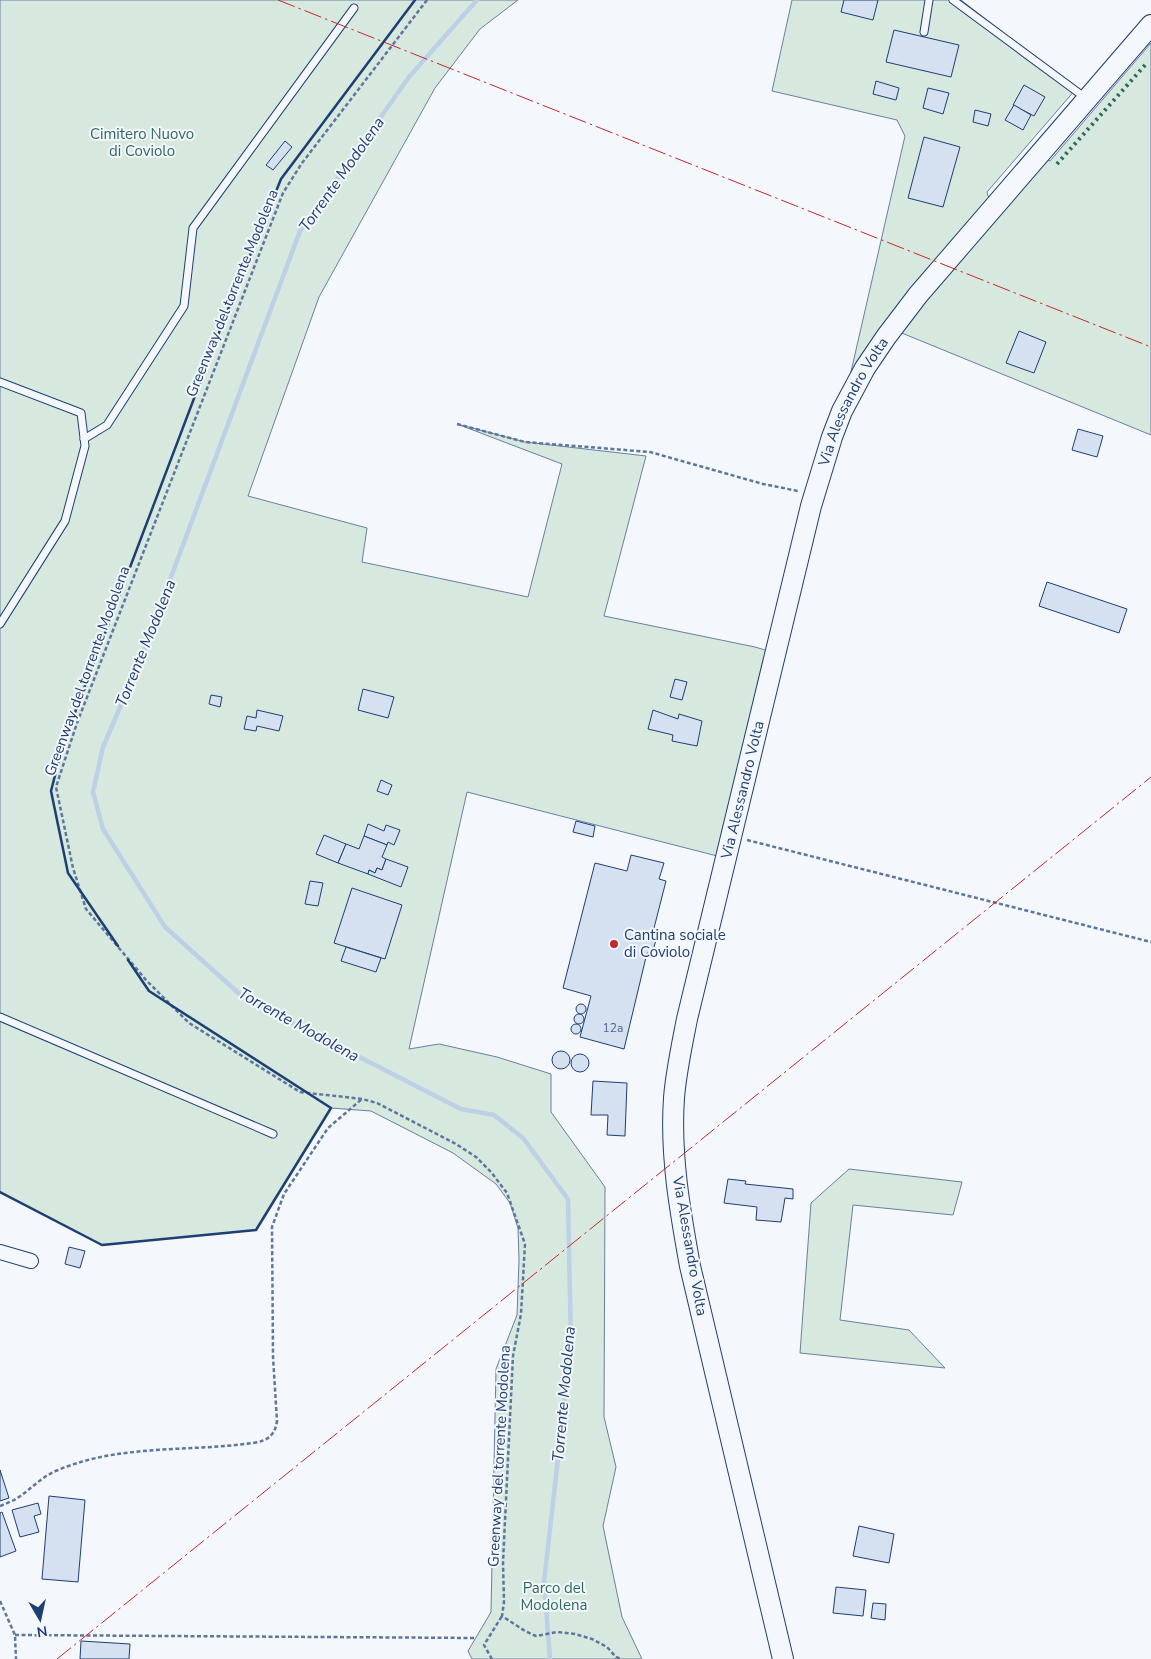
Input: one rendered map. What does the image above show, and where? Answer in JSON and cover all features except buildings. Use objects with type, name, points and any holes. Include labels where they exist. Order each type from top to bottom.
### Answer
[{"type":"street","name":"Via Alessandro Volta","points":[[783,1659],[690,1266],[679,1201],[673,1136],[674,1098],[687,1019],[814,494],[842,411],[878,348],[918,295],[1151,25]]},
{"type":"street","points":[[0,1252],[30,1262]]},
{"type":"lane","points":[[924,32],[929,0]]},
{"type":"lane","points":[[953,0],[1087,99]]},
{"type":"lane","points":[[84,440],[107,425],[184,306],[193,228],[354,8]]},
{"type":"lane","points":[[0,382],[81,413],[85,446],[65,521],[0,624]]},
{"type":"lane","points":[[0,1017],[273,1134]]},
{"type":"path","name":"Greenway del torrente Modolena","points":[[426,0],[302,163],[283,193],[77,723],[56,787],[73,868],[86,909],[146,980],[189,1023],[300,1092],[362,1099],[377,1103],[456,1144],[476,1157],[507,1193],[525,1244],[521,1314],[513,1356],[502,1616]]},
{"type":"path","points":[[458,424],[525,442],[650,452],[763,484],[814,494]]},
{"type":"path","points":[[731,836],[1151,942]]},
{"type":"path","points":[[0,1506],[14,1500],[37,1481],[57,1470],[92,1458],[137,1451],[245,1444],[260,1442],[273,1435],[277,1421],[273,1357],[272,1227],[284,1194],[328,1128],[362,1099]]},
{"type":"path","points":[[0,1601],[15,1635],[16,1659]]},
{"type":"path","points":[[492,1659],[484,1645],[502,1616],[536,1636],[557,1632],[592,1639],[607,1646],[616,1658],[621,1659]]},
{"type":"path","points":[[15,1635],[476,1638]]},
{"type":"green space","points":[[0,0],[518,0],[480,29],[435,88],[319,297],[248,496],[367,528],[362,562],[528,597],[562,464],[457,424],[525,442],[646,456],[604,616],[755,647],[775,653],[725,858],[467,792],[409,1049],[439,1044],[497,1057],[551,1074],[551,1112],[605,1187],[604,1417],[616,1467],[603,1526],[622,1617],[642,1659],[472,1659],[468,1651],[491,1612],[496,1369],[517,1315],[518,1228],[510,1203],[496,1184],[453,1153],[371,1111],[331,1108],[256,1230],[102,1245],[0,1192]]},
{"type":"green space","points":[[792,0],[961,0],[1076,89],[987,192],[992,209],[1038,156],[1050,161],[1151,43],[1151,435],[892,329],[842,411],[905,136],[897,120],[772,91]]},
{"type":"green space","points":[[849,1169],[962,1182],[953,1215],[853,1205],[840,1320],[909,1330],[945,1368],[800,1353],[811,1203]]},
{"type":"waterway","name":"Torrente Modolena","points":[[477,0],[409,77],[300,231],[139,663],[103,747],[93,792],[103,829],[165,927],[244,998],[461,1109],[494,1115],[523,1138],[568,1199],[571,1344],[544,1582],[550,1659]]},
{"type":"hedge","points":[[1057,164],[1146,64]]},
{"type":"wall","points":[[118,946],[68,873],[51,791],[63,744],[223,322],[281,179],[415,0]]},
{"type":"wall","points":[[0,1192],[102,1245],[256,1230],[331,1108],[149,991],[128,960]]},
{"type":"power","points":[[278,0],[1151,347]]},
{"type":"power","points":[[57,1659],[1151,777]]},
{"type":"place","name":"Cantina sociale di Coviolo","points":[[614,944]]},
{"type":"park label","name":"Cimitero Nuovo di Coviolo","points":[[142,142]]},
{"type":"park label","name":"Parco del Modolena","points":[[554,1596]]}]
